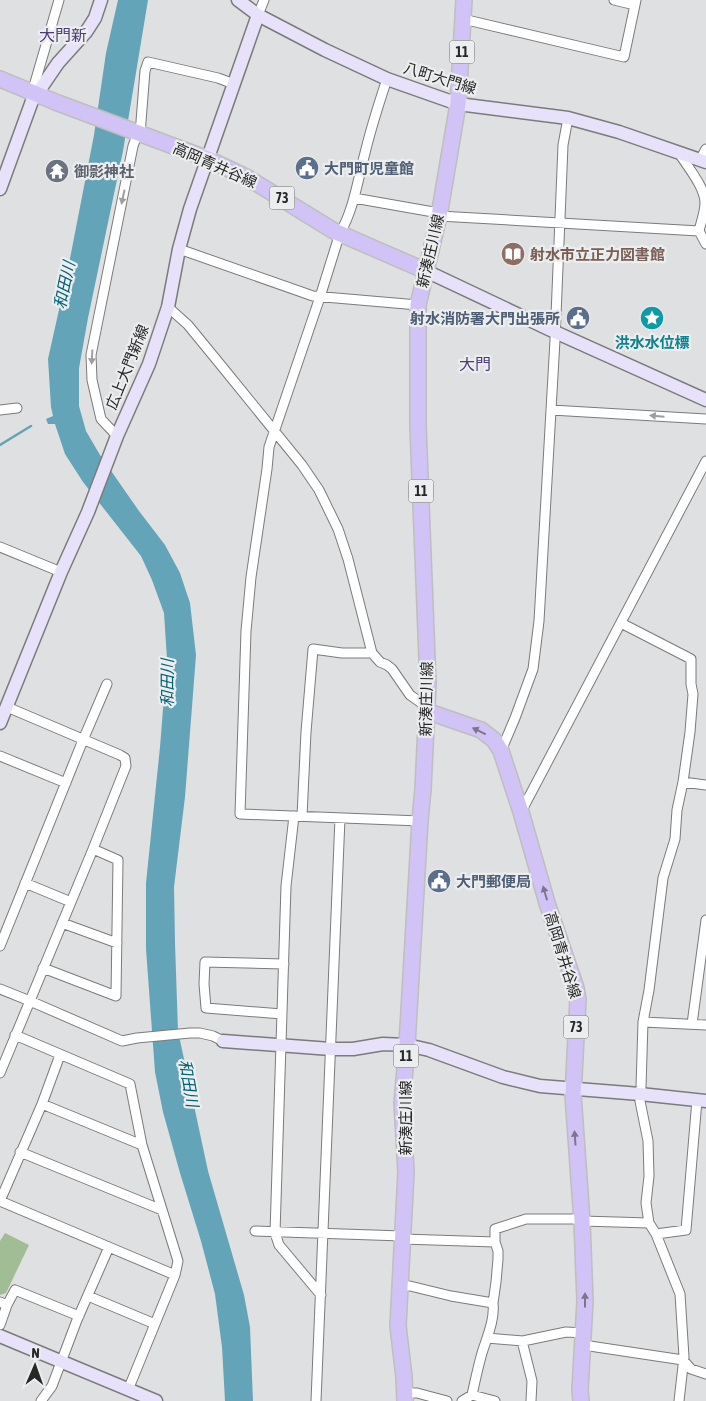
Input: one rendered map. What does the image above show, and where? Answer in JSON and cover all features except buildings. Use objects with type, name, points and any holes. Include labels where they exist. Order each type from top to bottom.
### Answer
[{"type":"main road","points":[[0,189],[32,101],[31,92],[86,32],[95,18],[101,0]]},
{"type":"main road","name":"八町大門線","points":[[238,0],[258,14],[325,50],[387,78],[458,104],[568,118],[619,132],[679,153],[704,157]]},
{"type":"main road","name":"新湊庄川線","points":[[405,1397],[398,1326],[406,1172],[402,1103],[428,711],[418,426],[418,305],[439,214],[458,104],[464,0]]},
{"type":"main road","name":"広上大門新線","points":[[0,723],[61,572],[88,512],[115,441],[149,364],[168,307],[190,209],[258,14]]},
{"type":"main road","name":"73","points":[[0,79],[31,92]]},
{"type":"main road","name":"高岡青井谷線","points":[[31,92],[208,159],[248,178],[340,234],[426,271]]},
{"type":"main road","points":[[426,271],[706,400]]},
{"type":"main road","name":"高岡青井谷線","points":[[428,711],[481,730],[494,740],[501,751],[547,903],[576,988],[578,998],[573,1089],[586,1301],[580,1390],[581,1401]]},
{"type":"main road","points":[[223,1042],[331,1049],[352,1049],[383,1044],[407,1045],[429,1050],[503,1077],[540,1086],[701,1101]]},
{"type":"main road","points":[[0,1336],[128,1390],[143,1399],[156,1401]]},
{"type":"street","points":[[31,92],[59,0]]},
{"type":"street","points":[[258,14],[264,0]]},
{"type":"street","points":[[463,19],[624,57],[635,3],[614,0]]},
{"type":"street","points":[[115,441],[101,420],[92,380],[91,354],[133,146],[138,133],[145,71],[148,62],[218,78],[234,84]]},
{"type":"street","points":[[387,78],[365,152],[354,198],[340,234],[269,447],[251,576],[246,631],[240,814],[420,821]]},
{"type":"street","points":[[501,751],[516,718],[533,669],[539,621],[563,145],[568,118]]},
{"type":"street","points":[[679,153],[698,181],[706,201],[699,230],[706,244]]},
{"type":"street","points":[[354,198],[439,214],[560,224],[699,230]]},
{"type":"street","points":[[180,249],[313,296],[418,305]]},
{"type":"street","points":[[168,307],[188,326],[274,430],[302,464],[319,490],[338,529],[348,559],[372,654],[380,662],[392,669],[410,695],[428,711]]},
{"type":"street","points":[[0,410],[17,408]]},
{"type":"street","points":[[551,410],[706,419]]},
{"type":"street","points":[[521,812],[706,461]]},
{"type":"street","points":[[0,547],[61,572]]},
{"type":"street","points":[[621,623],[691,659],[693,694],[690,732],[683,782],[676,810],[675,839],[663,878],[649,990],[643,1022],[640,1094],[648,1141],[649,1176],[646,1203],[650,1223],[680,1294],[683,1360],[679,1401]]},
{"type":"street","points":[[321,1295],[280,1245],[275,1231],[286,886],[298,816],[313,649],[372,654]]},
{"type":"street","points":[[0,946],[107,684]]},
{"type":"street","points":[[0,1073],[126,766],[125,758],[120,755],[7,707]]},
{"type":"street","points":[[0,756],[66,783]]},
{"type":"street","points":[[683,782],[706,785]]},
{"type":"street","points":[[316,1401],[340,818]]},
{"type":"street","points":[[44,968],[116,996],[118,860],[93,849]]},
{"type":"street","points":[[25,884],[71,902]]},
{"type":"street","points":[[692,1024],[706,920]]},
{"type":"street","points":[[62,923],[117,943]]},
{"type":"street","points":[[282,1014],[206,1008],[204,984],[205,962],[284,964]]},
{"type":"street","points":[[0,989],[122,1041],[200,1033],[213,1036],[223,1042]]},
{"type":"street","points":[[643,1022],[706,1025]]},
{"type":"street","points":[[15,1035],[130,1084],[142,1145],[178,1261],[175,1275],[128,1390]]},
{"type":"street","points":[[60,1054],[42,1104],[0,1201],[175,1275]]},
{"type":"street","points":[[656,1234],[686,1230],[701,1101]]},
{"type":"street","points":[[42,1104],[142,1145]]},
{"type":"street","points":[[20,1152],[162,1210]]},
{"type":"street","points":[[462,1401],[472,1395],[494,1310],[492,1303],[498,1259],[495,1229],[526,1219],[650,1223]]},
{"type":"street","points":[[255,1230],[495,1242]]},
{"type":"street","points":[[41,1401],[52,1386],[79,1316],[109,1247]]},
{"type":"street","points":[[400,1286],[410,1286],[492,1303]]},
{"type":"street","points":[[0,1325],[4,1304],[15,1290],[79,1316]]},
{"type":"street","points":[[88,1296],[155,1324]]},
{"type":"street","points":[[487,1338],[522,1341],[566,1332],[583,1339],[683,1360],[691,1369],[706,1374]]},
{"type":"street","points":[[522,1341],[532,1381],[531,1401]]},
{"type":"street","points":[[405,1397],[417,1393],[447,1401]]},
{"type":"street","points":[[472,1395],[495,1401]]},
{"type":"green space","points":[[5,1233],[29,1245],[6,1293],[0,1295],[0,1241]]},
{"type":"water","name":"和田川","points":[[118,0],[148,0],[123,151],[79,368],[79,406],[86,431],[100,455],[165,545],[180,573],[190,603],[196,655],[185,797],[174,887],[178,1031],[208,1171],[244,1295],[250,1327],[253,1401],[225,1401],[222,1347],[215,1294],[163,1112],[155,1072],[146,949],[146,883],[167,659],[164,613],[141,556],[83,482],[65,454],[55,424],[48,424],[46,419],[53,416],[48,359],[67,274],[94,135],[106,53]]},
{"type":"waterway","points":[[0,445],[31,426]]},
{"type":"place","name":"大門町児童館","points":[[307,168]]},
{"type":"place","name":"御影神社","points":[[57,171]]},
{"type":"place","name":"射水市立正力図書館","points":[[513,254]]},
{"type":"place","name":"射水消防署大門出張所","points":[[578,318]]},
{"type":"place","name":"洪水水位標","points":[[652,318]]},
{"type":"place","name":"大門郵便局","points":[[439,881]]},
{"type":"district","name":"大門新","points":[[63,35]]},
{"type":"district","name":"大門","points":[[475,364]]}]
